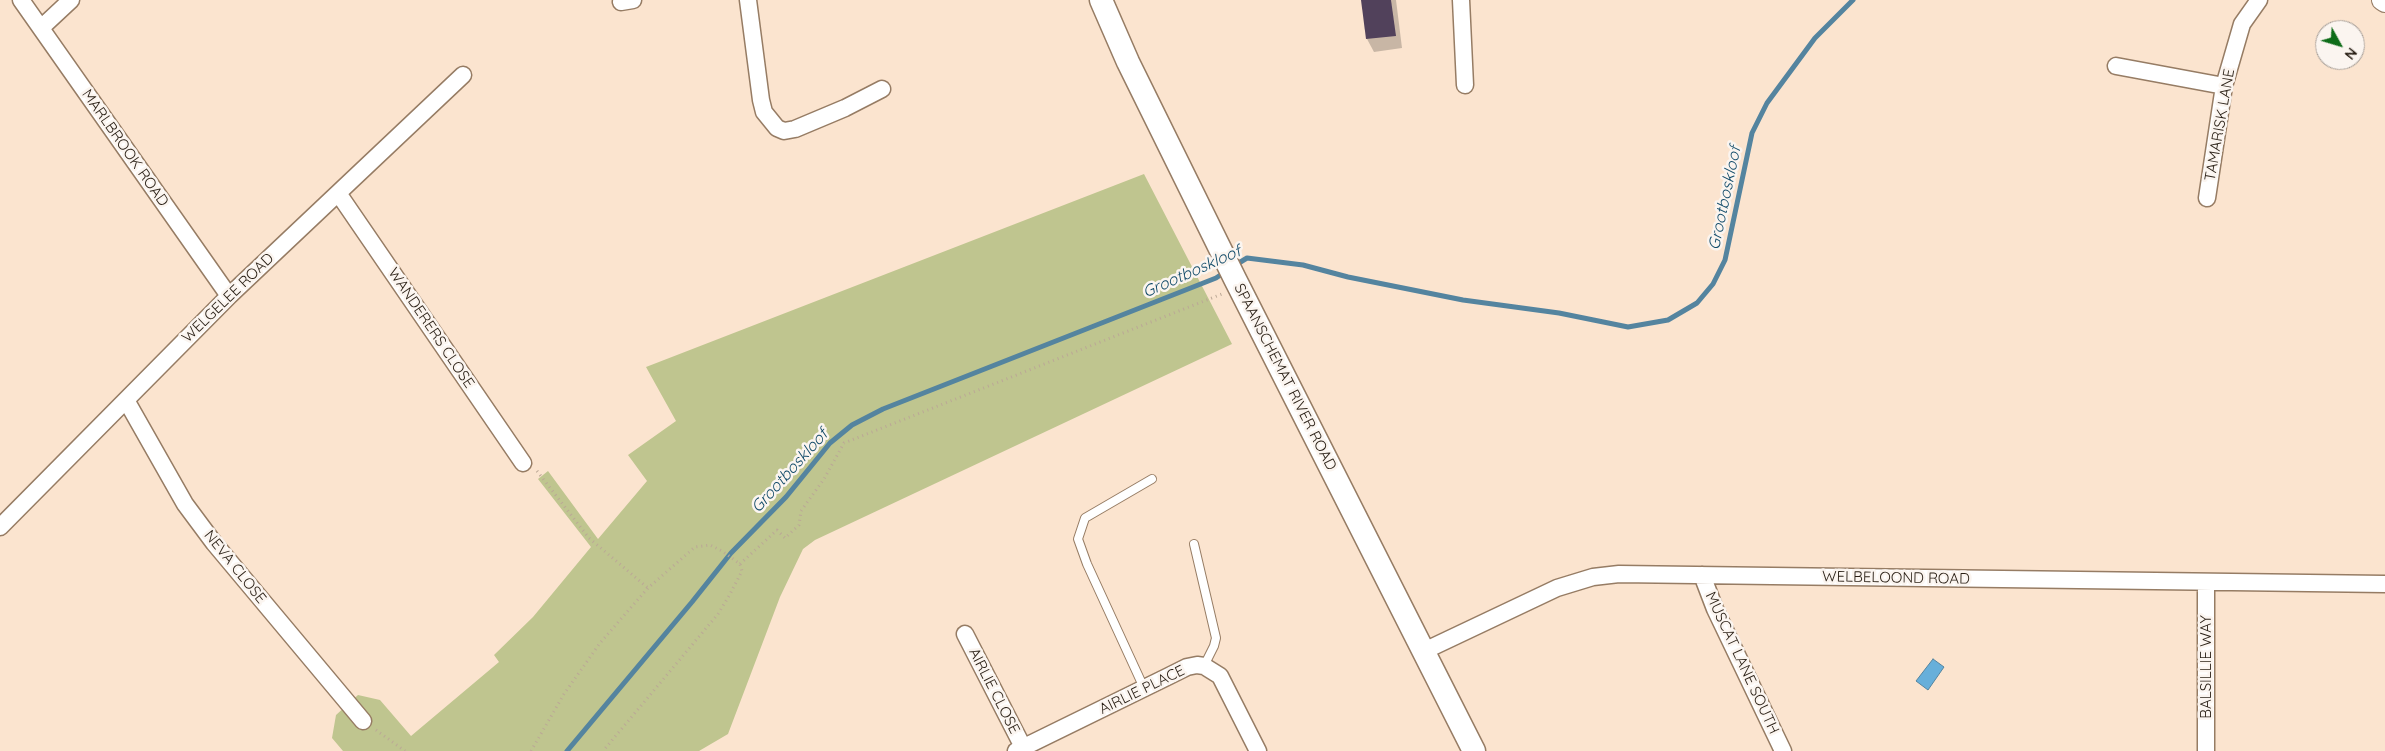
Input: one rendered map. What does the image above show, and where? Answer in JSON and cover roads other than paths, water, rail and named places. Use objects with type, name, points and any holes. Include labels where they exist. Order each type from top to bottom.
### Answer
[{"type":"main road","name":"SPAANSCHEMAT RIVER ROAD","points":[[1101,0],[1128,62],[1225,259],[1231,286],[1424,651],[1474,751]]},
{"type":"street","name":"MARLBROOK ROAD","points":[[21,0],[229,296]]},
{"type":"street","points":[[41,28],[71,0]]},
{"type":"street","points":[[748,0],[760,100],[764,112],[777,128],[784,131],[795,129],[845,108],[882,89]]},
{"type":"street","points":[[1461,0],[1465,85]]},
{"type":"street","name":"TAMARISK LANE","points":[[2207,198],[2224,86],[2242,24],[2259,0]]},
{"type":"street","points":[[2116,66],[2224,86]]},
{"type":"street","name":"WELGELEE ROAD","points":[[3,519],[126,400],[229,296],[463,75]]},
{"type":"street","name":"WANDERERS CLOSE","points":[[338,193],[523,463]]},
{"type":"street","name":"NEVA CLOSE","points":[[126,400],[185,504],[214,543],[363,721]]},
{"type":"street","name":"WELBELOOND ROAD","points":[[1424,651],[1557,588],[1593,577],[1628,574],[2385,584]]},
{"type":"street","name":"MUSCAT LANE SOUTH","points":[[1702,575],[1715,609],[1783,751]]},
{"type":"street","name":"BALSILLIE WAY","points":[[2206,583],[2206,751]]},
{"type":"street","name":"AIRLIE CLOSE","points":[[965,634],[1019,749]]},
{"type":"street","name":"AIRLIE PLACE","points":[[1019,749],[1188,667],[1204,666],[1220,676],[1258,751]]},
{"type":"lane","points":[[1144,688],[1087,564],[1078,539],[1085,518],[1152,479]]},
{"type":"lane","points":[[1194,544],[1216,638],[1204,666]]},
{"type":"water","points":[[1933,659],[1944,667],[1928,690],[1916,681]]},
{"type":"waterway","name":"Grootboskloof","points":[[1234,266],[1247,258],[1303,265],[1348,277],[1463,300],[1559,313],[1628,327],[1668,320],[1697,303],[1713,284],[1725,260],[1752,133],[1767,103],[1815,38],[1853,0]]},
{"type":"waterway","name":"Grootboskloof","points":[[567,751],[731,553],[786,497],[830,443],[852,425],[883,409],[1216,278],[1225,272]]}]
